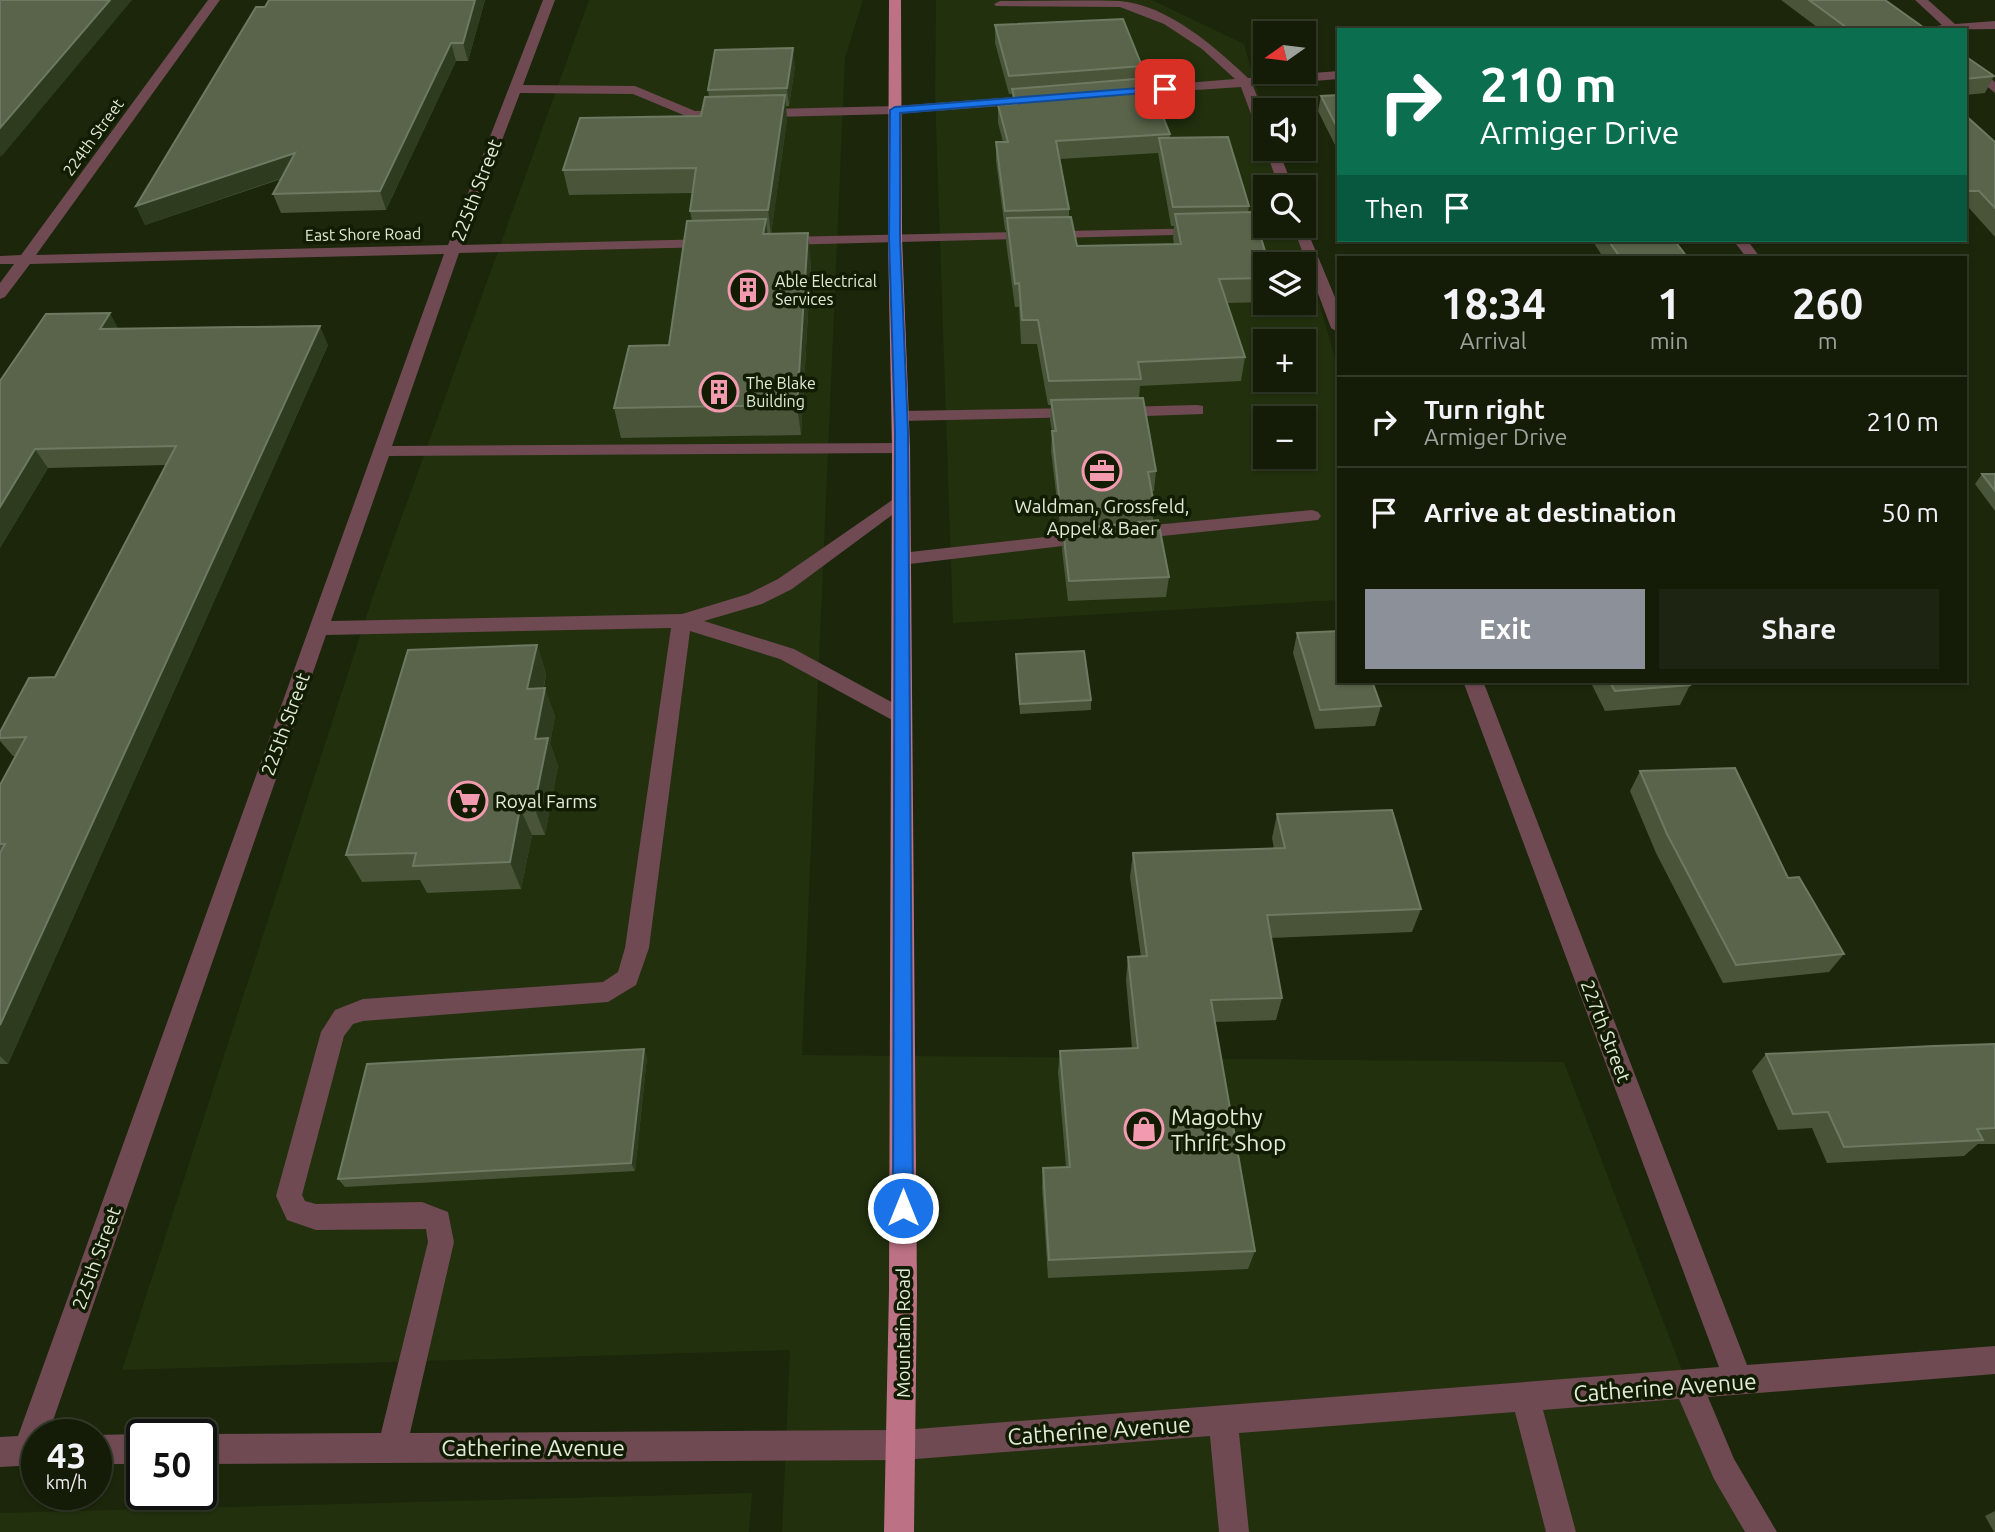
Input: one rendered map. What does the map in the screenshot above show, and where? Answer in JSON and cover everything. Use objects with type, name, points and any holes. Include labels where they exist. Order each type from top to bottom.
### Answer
[{"type":"main road","name":"Mountain Road","points":[[895,0],[895,238],[901,416],[903,1445],[899,1532]]},
{"type":"street","name":"224th Street","points":[[0,294],[214,0]]},
{"type":"street","name":"225th Street","points":[[33,1419],[453,250],[549,0]]},
{"type":"street","points":[[1922,0],[1952,28],[1995,24]]},
{"type":"street","points":[[1000,4],[1121,4],[1168,21],[1206,46],[1246,83],[1253,102]]},
{"type":"street","points":[[1967,63],[1995,89]]},
{"type":"street","points":[[1111,93],[1337,75]]},
{"type":"street","points":[[515,89],[635,90],[693,115],[895,110],[1057,98]]},
{"type":"street","points":[[772,242],[1253,228]]},
{"type":"street","points":[[1305,238],[1337,323]]},
{"type":"street","points":[[1742,242],[1752,256]]},
{"type":"street","name":"East Shore Road","points":[[0,260],[730,243]]},
{"type":"street","points":[[901,416],[1197,410]]},
{"type":"street","points":[[381,451],[901,448]]},
{"type":"street","points":[[319,628],[682,621],[755,599],[785,584],[901,500]]},
{"type":"street","points":[[901,559],[1312,516]]},
{"type":"street","points":[[682,621],[787,654],[901,716]]},
{"type":"street","points":[[392,1448],[441,1242],[439,1221],[422,1215],[316,1217],[296,1211],[289,1196],[333,1032],[344,1017],[363,1010],[608,992],[628,978],[637,948],[682,621]]},
{"type":"street","name":"227th Street","points":[[1474,683],[1738,1382]]},
{"type":"street","name":"Catherine Avenue","points":[[217,1449],[903,1445],[1995,1360]]},
{"type":"street","points":[[1688,1385],[1724,1469],[1762,1532]]},
{"type":"street","points":[[1526,1398],[1560,1532]]},
{"type":"street","points":[[1223,1421],[1234,1532]]},
{"type":"shaded area","points":[[589,0],[863,0],[845,58],[802,1055],[1564,1062],[1744,1532],[782,1532],[790,1350],[122,1370],[373,596]]},
{"type":"shaded area","points":[[936,0],[1152,0],[1244,44],[1253,84],[1256,84],[1260,98],[1253,98],[1253,161],[1278,161],[1282,175],[1253,175],[1253,238],[1300,238],[1304,252],[1253,252],[1253,315],[1316,315],[1316,292],[1337,365],[1337,600],[953,623],[935,94]]},
{"type":"shaded area","points":[[752,1493],[749,1532],[0,1532],[0,1513],[217,1510],[217,1507]]},
{"type":"building","points":[[0,0],[110,0],[0,128]]},
{"type":"building","points":[[269,0],[475,0],[463,43],[451,43],[380,191],[273,194],[295,153],[136,206],[256,7],[265,7]]},
{"type":"building","points":[[1809,0],[1885,0],[1924,28],[1847,28]]},
{"type":"building","points":[[1123,19],[1142,66],[1009,76],[995,25]]},
{"type":"building","points":[[793,48],[787,88],[708,90],[715,50]]},
{"type":"building","points":[[1967,57],[1994,76],[1967,79]]},
{"type":"building","points":[[1147,78],[1170,134],[1056,141],[1069,209],[1005,211],[996,142],[1008,142],[998,105],[1016,104],[1012,89]]},
{"type":"building","points":[[785,95],[768,210],[690,211],[696,168],[563,170],[580,118],[701,116],[705,97]]},
{"type":"building","points":[[1337,95],[1337,127],[1321,96]]},
{"type":"building","points":[[1967,117],[1995,142],[1995,208],[1979,191],[1967,191]]},
{"type":"building","points":[[1228,137],[1249,206],[1173,207],[1159,138]]},
{"type":"building","points":[[1253,212],[1253,238],[1261,238],[1265,252],[1253,252],[1253,278],[1219,279],[1245,357],[1138,362],[1141,379],[1049,381],[1038,320],[1022,320],[1019,283],[1015,284],[1007,218],[1071,217],[1077,246],[1181,244],[1175,214]]},
{"type":"building","points":[[766,219],[763,234],[808,233],[797,405],[614,408],[629,346],[669,345],[687,221]]},
{"type":"building","points":[[1609,242],[1676,242],[1686,256],[1619,256]]},
{"type":"building","points":[[110,313],[100,329],[320,326],[0,1025],[0,853],[5,844],[0,844],[0,785],[26,737],[0,738],[0,732],[29,678],[55,677],[176,446],[35,449],[0,507],[0,381],[46,314]]},
{"type":"building","points":[[1143,398],[1156,471],[1148,472],[1154,504],[1061,514],[1052,431],[1056,431],[1051,400]]},
{"type":"building","points":[[1982,474],[1995,474],[1995,491]]},
{"type":"building","points":[[1158,520],[1169,577],[1069,581],[1063,530]]},
{"type":"building","points":[[1337,631],[1337,683],[1373,683],[1381,706],[1320,710],[1297,633]]},
{"type":"building","name":"Royal Farms","points":[[537,645],[527,689],[545,688],[535,739],[548,738],[534,807],[520,808],[510,862],[413,866],[416,853],[346,855],[408,650]]},
{"type":"building","points":[[1084,651],[1091,700],[1020,704],[1016,654]]},
{"type":"building","points":[[1610,683],[1690,685],[1615,691]]},
{"type":"building","points":[[1735,768],[1788,878],[1799,877],[1844,954],[1736,965],[1667,834],[1640,771]]},
{"type":"building","points":[[1392,810],[1421,909],[1267,915],[1282,998],[1211,1000],[1255,1251],[1049,1260],[1043,1168],[1070,1167],[1060,1051],[1138,1048],[1128,957],[1147,956],[1133,853],[1285,848],[1277,814]]},
{"type":"building","points":[[1995,1044],[1995,1128],[1977,1129],[1983,1140],[1844,1147],[1828,1112],[1793,1114],[1766,1054],[1934,1046]]},
{"type":"building","points":[[644,1049],[631,1163],[338,1179],[367,1064]]},
{"type":"place","name":"Able Electrical Services","points":[[748,290]]},
{"type":"place","name":"The Blake Building","points":[[719,392]]},
{"type":"place","name":"Waldman, Grossfeld, Appel & Baer","points":[[1102,471]]},
{"type":"place","name":"Royal Farms","points":[[468,801]]},
{"type":"place","name":"Magothy Thrift Shop","points":[[1144,1129]]},
{"type":"route","points":[[903,1208],[901,432],[895,238],[895,110],[1165,89]]}]
